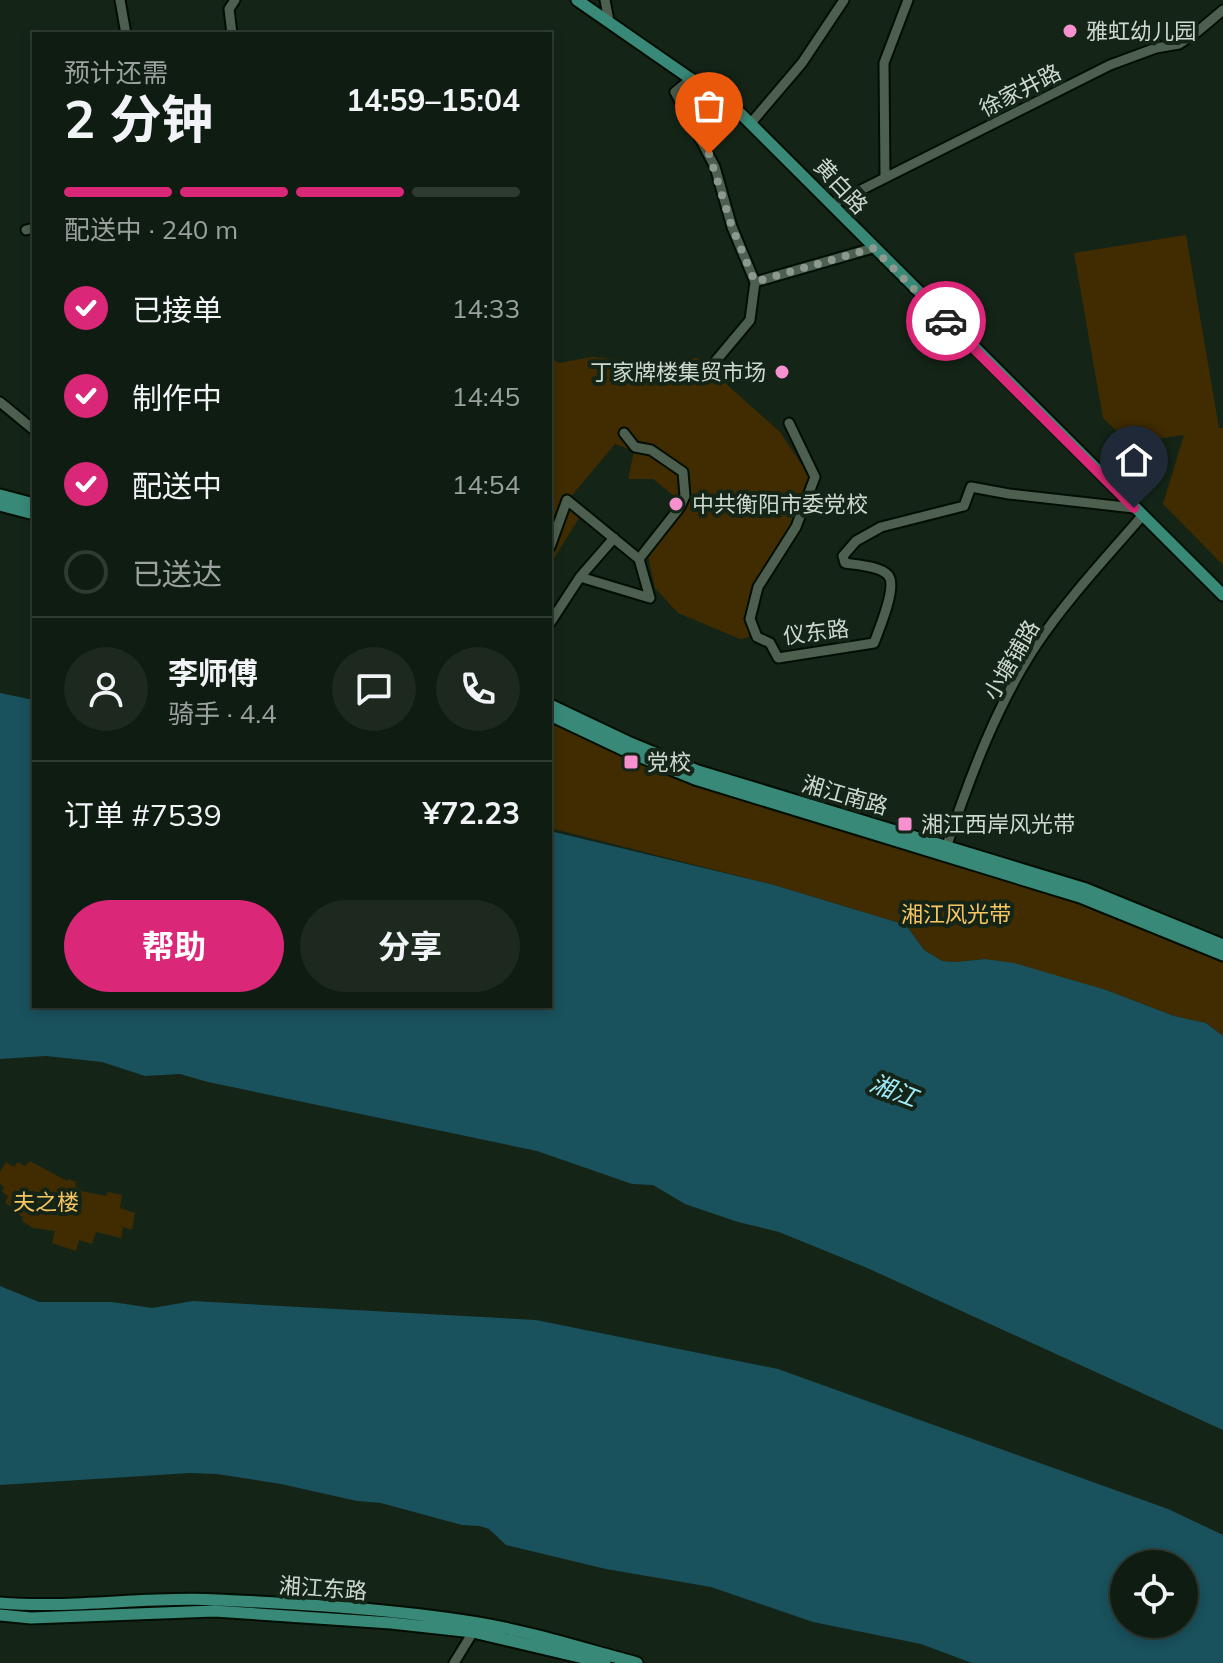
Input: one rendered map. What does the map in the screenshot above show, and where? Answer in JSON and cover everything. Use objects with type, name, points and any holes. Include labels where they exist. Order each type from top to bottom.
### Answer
[{"type":"main road","name":"黄白路","points":[[577,0],[692,78],[751,123],[1223,595]]},
{"type":"main road","points":[[0,495],[32,503]]},
{"type":"main road","points":[[0,505],[32,513]]},
{"type":"main road","name":"湘江南路","points":[[552,706],[698,771],[1086,889],[1223,945]]},
{"type":"main road","name":"湘江南路","points":[[552,716],[695,779],[1080,897],[1223,955]]},
{"type":"main road","name":"湘江东路","points":[[0,1603],[31,1605],[215,1600],[393,1613],[477,1623],[526,1633],[637,1663]]},
{"type":"main road","name":"湘江东路","points":[[0,1615],[31,1618],[214,1611],[391,1623],[473,1632],[605,1663]]},
{"type":"street","points":[[120,0],[126,32]]},
{"type":"street","points":[[232,32],[229,9],[235,0]]},
{"type":"street","points":[[605,0],[609,21]]},
{"type":"street","points":[[751,123],[802,63],[844,0]]},
{"type":"street","points":[[885,178],[884,63],[908,0]]},
{"type":"street","name":"徐家井路","points":[[831,205],[1110,65],[1156,48],[1179,44],[1223,10]]},
{"type":"street","points":[[692,78],[675,92],[715,167],[732,227],[755,282],[750,320],[714,363]]},
{"type":"street","points":[[755,282],[873,248]]},
{"type":"street","points":[[0,402],[32,428]]},
{"type":"street","name":"仪东路","points":[[789,423],[815,477],[796,527],[758,587],[750,619],[757,637],[770,643],[778,658],[874,643],[891,592],[891,581],[887,574],[878,570],[845,563],[843,556],[856,541],[881,527],[964,506],[971,487],[1138,512]]},
{"type":"street","points":[[624,433],[635,447],[651,450],[683,472],[685,496],[680,507],[639,559]]},
{"type":"street","points":[[552,541],[567,500],[639,559],[650,598],[580,577]]},
{"type":"street","name":"小塘铺路","points":[[947,845],[960,805],[1008,695],[1037,645],[1138,512]]},
{"type":"street","points":[[552,620],[580,577],[614,538]]},
{"type":"street","points":[[454,1663],[473,1632]]},
{"type":"green space","points":[[1186,235],[1219,428],[1223,428],[1223,565],[1163,504],[1184,435],[1129,443],[1103,418],[1074,253]]},
{"type":"green space","name":"中共衡阳市委党校","points":[[592,357],[638,362],[697,358],[780,432],[812,480],[792,528],[747,617],[749,637],[740,639],[678,613],[655,588],[648,556],[685,505],[653,479],[628,479],[634,451],[615,444],[569,499],[584,510],[552,562],[552,358],[559,363]]},
{"type":"green space","name":"湘江风光带","points":[[552,723],[640,763],[1075,901],[1223,961],[1223,1036],[1206,1023],[1174,1016],[1106,990],[985,959],[942,961],[924,950],[906,925],[774,885],[552,829]]},
{"type":"green space","name":"夫之楼","points":[[30,1161],[67,1181],[76,1182],[75,1186],[81,1191],[106,1196],[108,1192],[122,1195],[120,1208],[135,1213],[132,1230],[123,1227],[121,1238],[96,1232],[92,1244],[79,1240],[76,1251],[52,1243],[55,1231],[33,1228],[22,1221],[23,1217],[16,1213],[17,1210],[5,1203],[8,1196],[2,1192],[4,1187],[0,1184],[0,1172],[6,1162],[14,1167],[18,1162],[25,1166]]},
{"type":"water","name":"湘江","points":[[0,693],[32,700],[32,1008],[552,1008],[552,831],[774,885],[906,925],[924,950],[942,961],[985,959],[1014,963],[1106,990],[1174,1016],[1206,1023],[1223,1036],[1223,1430],[865,1267],[779,1232],[685,1204],[653,1185],[632,1184],[537,1151],[180,1074],[145,1076],[102,1062],[46,1056],[0,1059]]},
{"type":"water","points":[[0,1286],[39,1302],[112,1302],[152,1308],[193,1301],[536,1320],[778,1369],[1168,1509],[1223,1535],[1223,1663],[972,1663],[921,1644],[813,1622],[711,1587],[606,1569],[506,1545],[489,1529],[480,1526],[462,1525],[381,1503],[357,1501],[281,1484],[190,1473],[0,1485]]},
{"type":"way so far","points":[[709,154],[732,227],[755,282],[873,248],[946,321]]},
{"type":"place","name":"雅虹幼儿园","points":[[1070,31]]},
{"type":"place","name":"丁家牌楼集贸市场","points":[[782,372]]},
{"type":"place","name":"中共衡阳市委党校","points":[[676,504]]},
{"type":"place","name":"党校","points":[[631,762]]},
{"type":"place","name":"湘江西岸风光带","points":[[905,824]]},
{"type":"route","points":[[946,321],[1134,508]]}]
